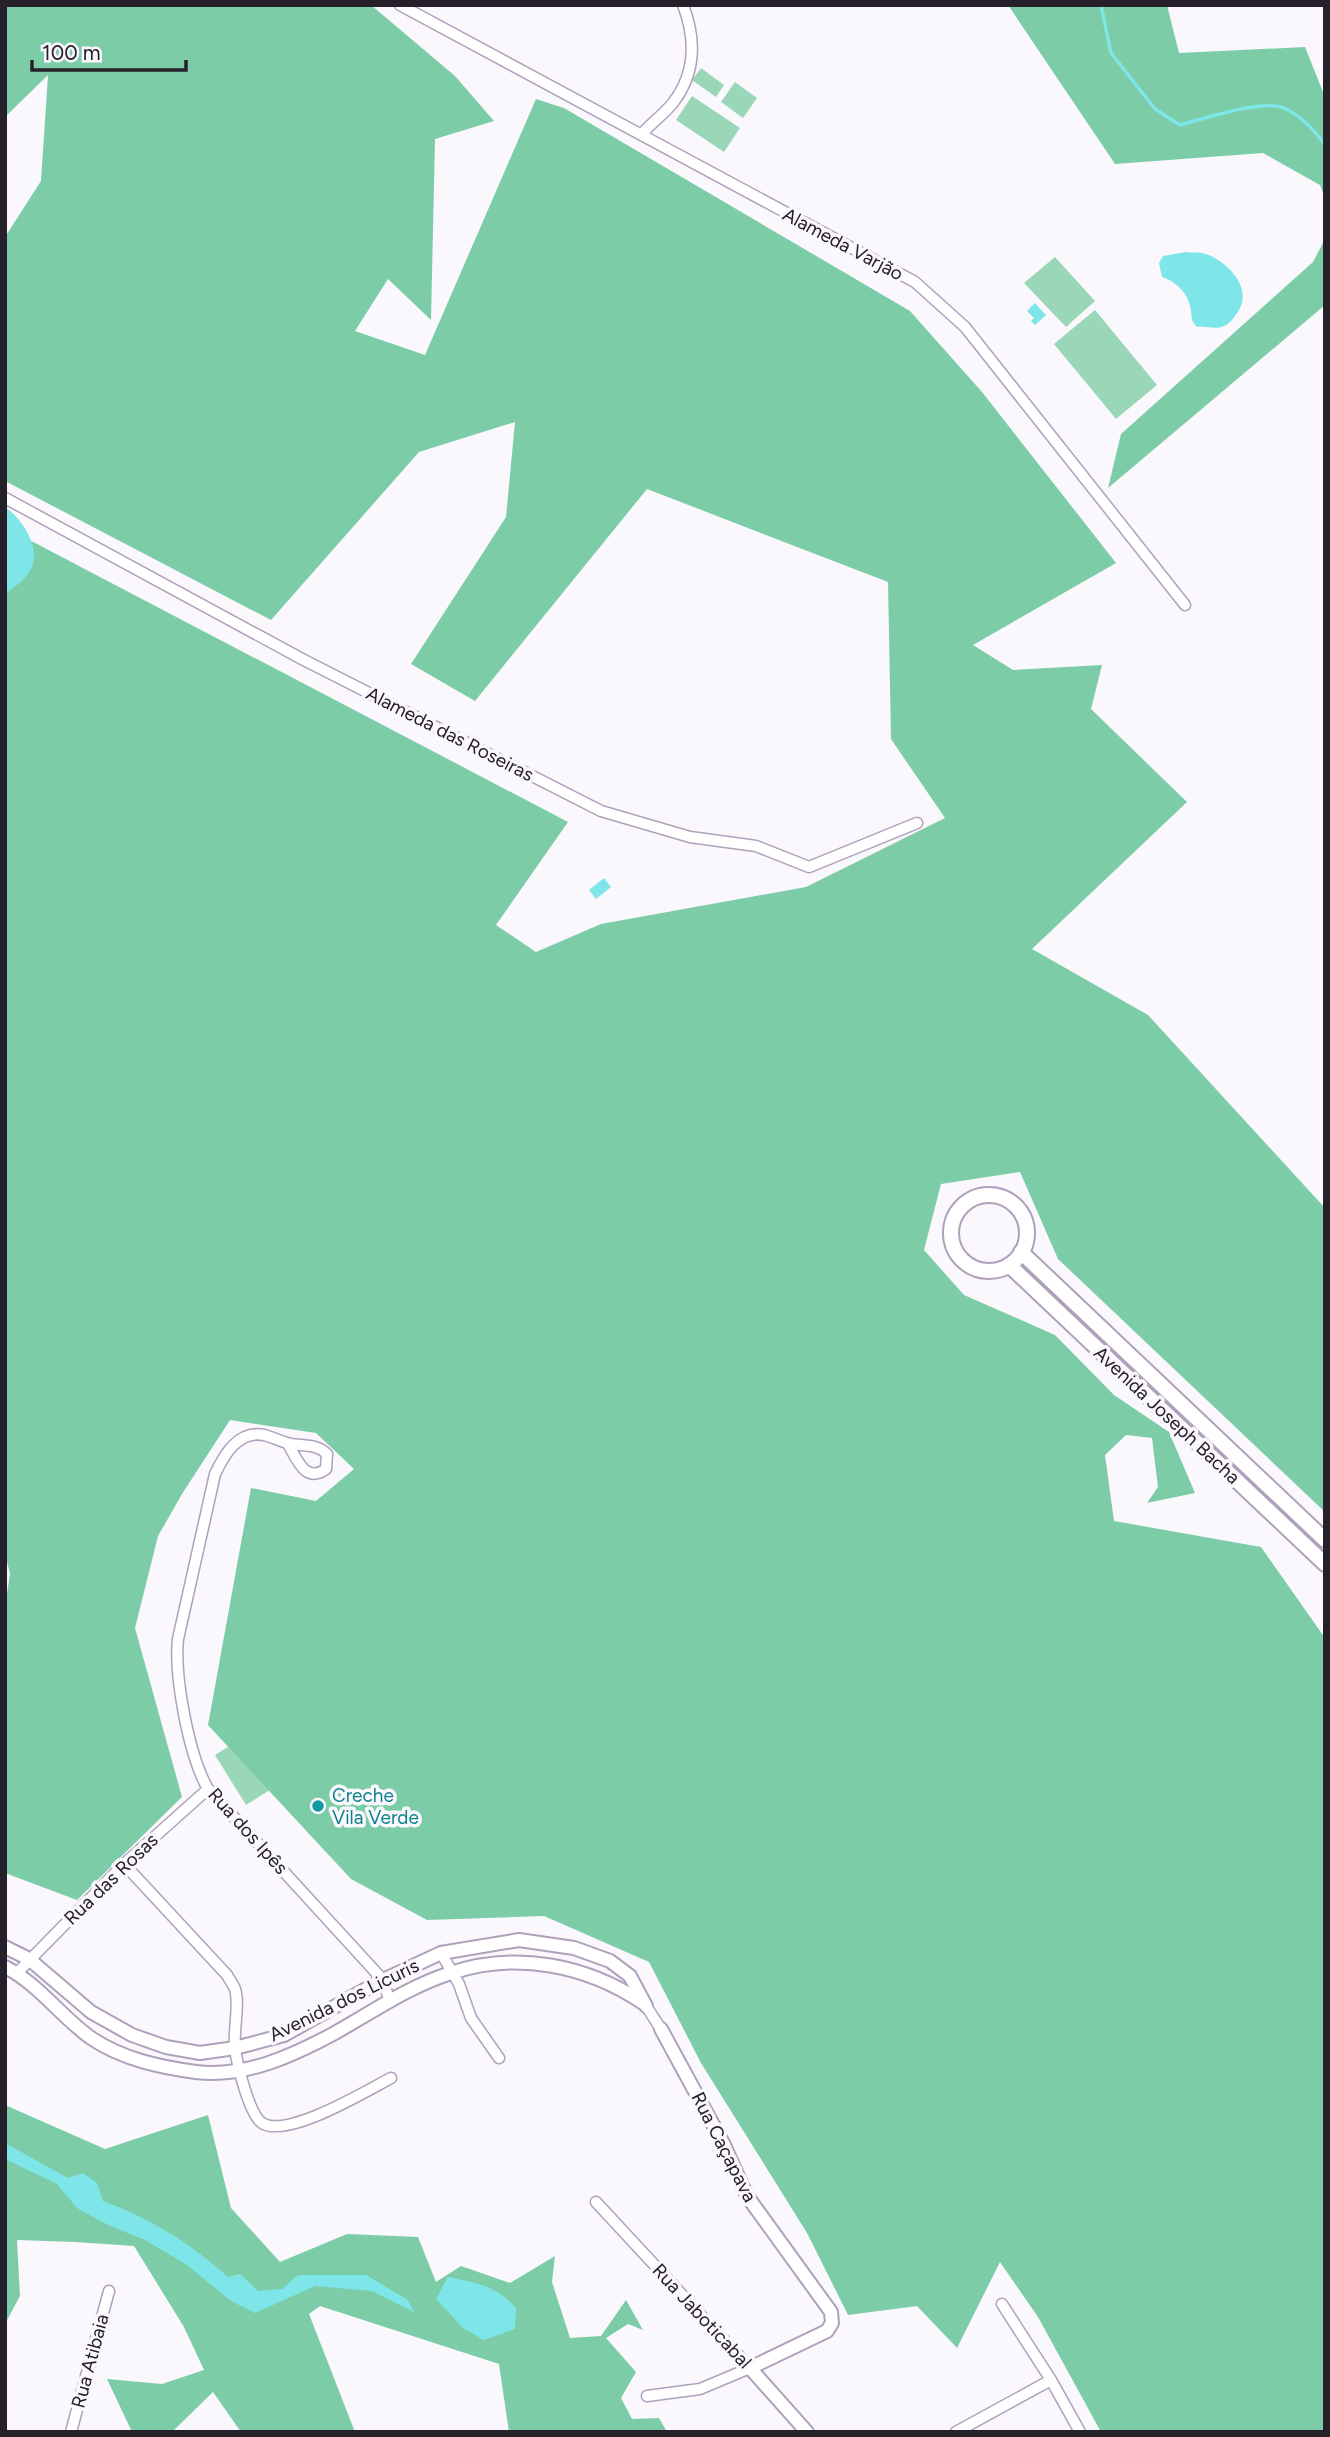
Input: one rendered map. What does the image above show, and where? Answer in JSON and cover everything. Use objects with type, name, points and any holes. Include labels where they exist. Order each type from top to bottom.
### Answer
[{"type":"main road","points":[[984,1195],[1007,1199],[1024,1217],[1026,1241],[1021,1252],[1009,1265],[998,1270],[974,1267],[964,1261],[956,1251],[952,1240],[955,1216],[962,1206],[984,1195]]},
{"type":"main road","name":"Avenida Joseph Bacha","points":[[1021,1252],[1325,1541]]},
{"type":"main road","name":"Avenida Joseph Bacha","points":[[1009,1265],[1325,1564]]},
{"type":"street","name":"Alameda Varjão","points":[[400,5],[915,282],[965,327],[1185,605]]},
{"type":"street","points":[[641,135],[672,103],[688,75],[693,46],[691,25],[683,5]]},
{"type":"street","name":"Alameda das Roseiras","points":[[5,498],[302,660],[601,811],[690,836],[756,846],[809,867],[917,823]]},
{"type":"street","name":"Rua dos Ipês","points":[[288,1444],[263,1435],[245,1437],[226,1452],[215,1474],[178,1639],[178,1686],[194,1757],[208,1789],[383,1980],[390,2002]]},
{"type":"street","name":"Rua das Rosas","points":[[11,1970],[29,1959],[124,1864],[208,1789]]},
{"type":"street","points":[[124,1864],[227,1975],[236,1990],[235,2048],[254,2113],[262,2122],[273,2127],[288,2125],[314,2116],[391,2078]]},
{"type":"street","name":"Avenida dos Licuris","points":[[5,1947],[29,1959],[91,2012],[132,2035],[166,2047],[200,2053],[235,2048],[284,2035],[383,1980],[441,1953],[519,1940],[574,1948],[610,1961],[630,1976],[661,2028]]},
{"type":"street","points":[[441,1953],[471,2018],[499,2058]]},
{"type":"street","name":"Avenida dos Licuris","points":[[11,1970],[30,1982],[90,2037],[131,2059],[200,2073],[241,2070],[268,2064],[297,2053],[390,2002],[452,1972],[496,1963],[526,1961],[591,1975],[622,1989],[646,2006]]},
{"type":"street","name":"Rua Caçapava","points":[[661,2028],[723,2143],[747,2196],[831,2312],[832,2323],[827,2331],[750,2368]]},
{"type":"street","name":"Rua Jaboticabal","points":[[596,2202],[807,2432]]},
{"type":"street","name":"Rua Atibaia","points":[[71,2432],[109,2291]]},
{"type":"street","points":[[1002,2304],[1051,2380],[1080,2432]]},
{"type":"street","points":[[647,2396],[700,2389],[750,2368]]},
{"type":"street","points":[[956,2432],[1051,2380]]},
{"type":"green space","points":[[5,5],[371,5],[455,76],[494,121],[435,139],[431,320],[388,279],[355,331],[425,355],[536,99],[564,108],[910,311],[982,392],[1116,563],[973,645],[1013,670],[1102,665],[1091,709],[1187,802],[1032,949],[1148,1015],[1325,1208],[1325,1512],[1058,1259],[1020,1172],[941,1184],[924,1250],[964,1295],[1055,1335],[1114,1395],[1169,1432],[1195,1493],[1147,1503],[1158,1487],[1152,1438],[1126,1435],[1105,1455],[1114,1521],[1261,1547],[1325,1638],[1325,2432],[1101,2432],[1038,2317],[1000,2262],[957,2348],[917,2306],[848,2315],[807,2233],[701,2063],[649,1962],[544,1916],[427,1920],[351,1879],[208,1725],[251,1488],[316,1501],[354,1469],[316,1433],[230,1420],[158,1536],[135,1628],[182,1797],[77,1900],[5,1873],[5,1606],[10,1574],[5,1553],[5,548],[18,534],[568,822],[496,925],[536,952],[601,924],[806,887],[945,818],[891,739],[888,582],[647,489],[475,701],[411,664],[506,517],[515,422],[419,452],[271,620],[5,481],[5,237],[41,181],[48,75],[5,117]]},
{"type":"green space","points":[[1008,5],[1167,5],[1179,53],[1305,47],[1325,97],[1325,198],[1320,185],[1263,153],[1115,164]]},
{"type":"green space","points":[[701,68],[724,85],[716,97],[692,80]]},
{"type":"green space","points":[[735,82],[757,98],[743,118],[721,102]]},
{"type":"green space","points":[[692,96],[740,128],[724,152],[676,120]]},
{"type":"green space","points":[[1325,239],[1325,305],[1108,488],[1121,434],[1313,262]]},
{"type":"green space","points":[[1055,257],[1095,301],[1066,327],[1024,283]]},
{"type":"green space","points":[[1095,310],[1157,385],[1116,419],[1054,344]]},
{"type":"green space","points":[[290,1708],[320,1758],[246,1805],[215,1755]]},
{"type":"green space","points":[[5,2105],[105,2149],[208,2115],[231,2208],[280,2262],[347,2234],[418,2237],[436,2282],[461,2266],[510,2283],[555,2256],[552,2282],[570,2338],[601,2336],[626,2300],[643,2330],[628,2324],[606,2338],[636,2372],[621,2398],[632,2419],[659,2418],[667,2432],[509,2432],[499,2364],[320,2306],[309,2314],[355,2432],[241,2432],[213,2392],[172,2432],[132,2432],[107,2379],[162,2384],[204,2370],[184,2327],[134,2246],[17,2240],[20,2296],[5,2324]]},
{"type":"water","points":[[1186,252],[1211,256],[1228,267],[1240,283],[1242,301],[1239,310],[1226,325],[1218,328],[1197,327],[1185,294],[1173,282],[1162,277],[1159,263],[1163,256]]},
{"type":"water","points":[[1035,303],[1046,315],[1035,325],[1031,321],[1034,318],[1027,311]]},
{"type":"water","points":[[5,507],[17,517],[27,532],[34,556],[29,572],[8,592],[5,591]]},
{"type":"water","points":[[604,878],[611,887],[596,899],[589,890]]},
{"type":"water","points":[[5,2143],[68,2178],[83,2173],[97,2183],[103,2201],[169,2233],[228,2277],[240,2274],[258,2291],[282,2289],[298,2275],[366,2275],[408,2300],[414,2312],[372,2291],[315,2286],[255,2313],[231,2301],[187,2265],[145,2240],[108,2225],[77,2208],[57,2184],[5,2159]]},
{"type":"water","points":[[448,2277],[477,2283],[501,2294],[516,2308],[515,2329],[484,2340],[463,2328],[436,2299]]},
{"type":"waterway","points":[[1101,5],[1111,53],[1155,109],[1180,125],[1233,111],[1274,106],[1296,115],[1325,145]]},
{"type":"place","name":"Creche Vila Verde","points":[[318,1806]]}]
